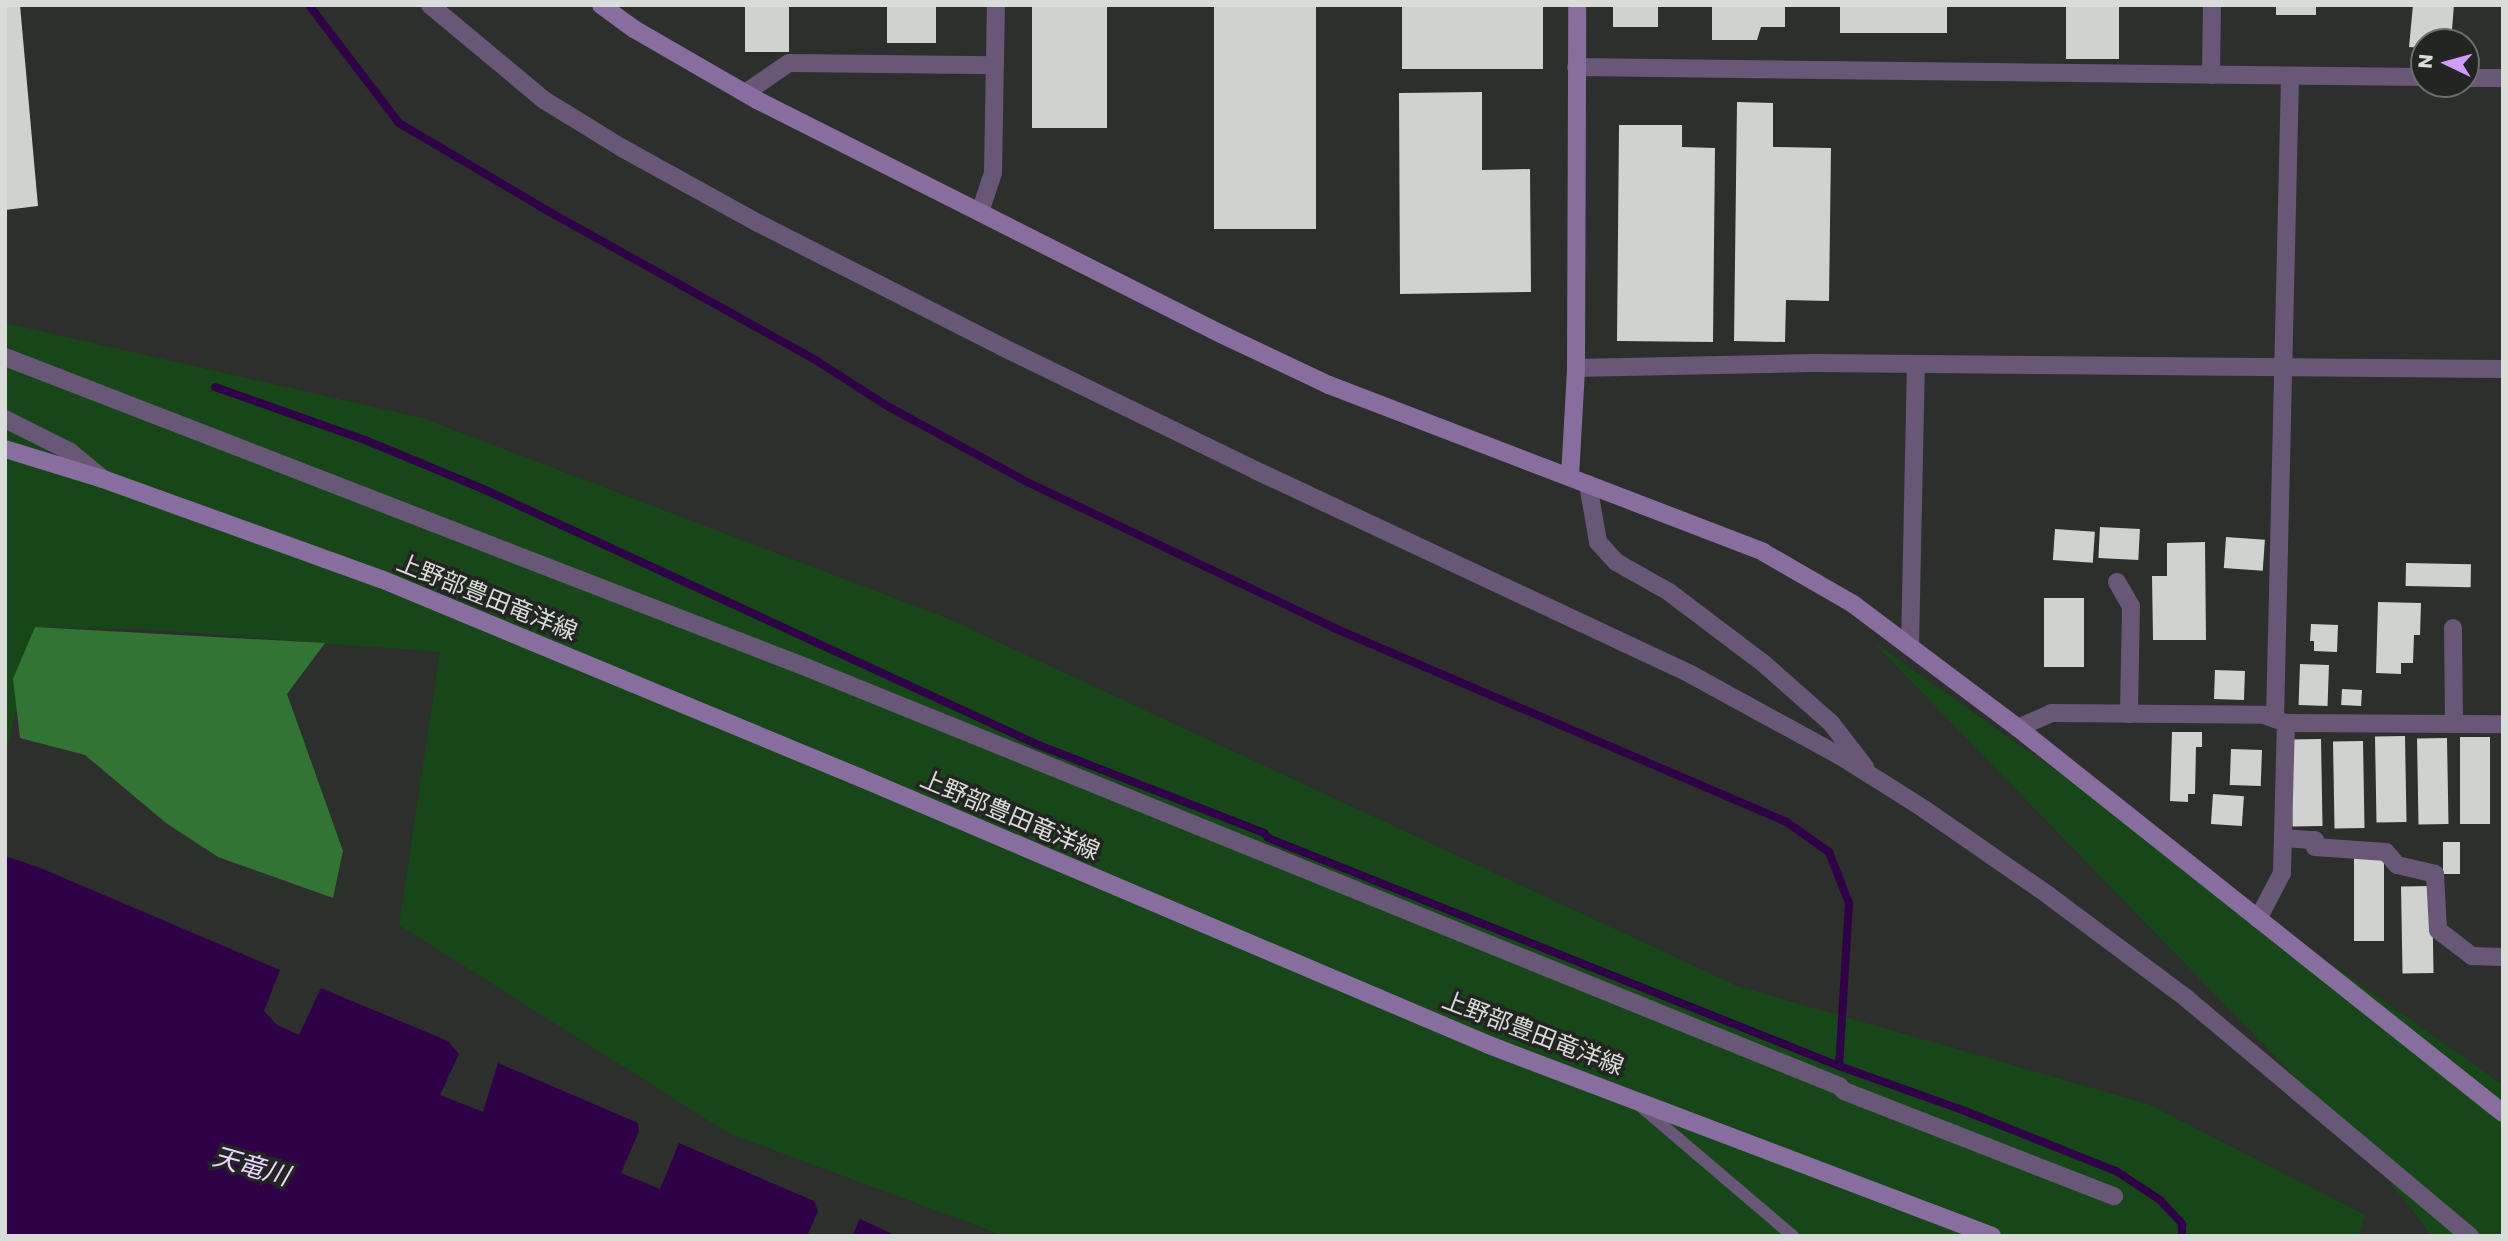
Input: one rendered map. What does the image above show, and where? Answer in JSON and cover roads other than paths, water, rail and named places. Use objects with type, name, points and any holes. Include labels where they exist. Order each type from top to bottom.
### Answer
[{"type":"street","points":[[430,5],[544,100],[622,148],[758,223],[1002,347],[1255,470],[1692,675],[1874,778],[2048,895],[2186,998],[2470,1236]]},
{"type":"street","points":[[600,5],[634,30],[745,93],[1329,385],[1763,552],[1853,604],[2018,728],[2503,1113]]},
{"type":"street","points":[[980,212],[993,173],[996,5]]},
{"type":"street","points":[[1570,477],[1576,368],[1577,5]]},
{"type":"street","points":[[2211,75],[2212,5]]},
{"type":"street","points":[[745,93],[789,63],[995,65]]},
{"type":"street","points":[[1576,67],[2410,77]]},
{"type":"street","points":[[2258,919],[2282,873],[2283,368],[2290,76]]},
{"type":"street","points":[[2480,78],[2503,78]]},
{"type":"street","points":[[5,357],[808,668],[1839,1086],[1844,1091],[2114,1196]]},
{"type":"street","points":[[1576,368],[1812,363],[2503,369]]},
{"type":"street","points":[[1910,647],[1916,364]]},
{"type":"street","points":[[5,419],[69,451],[103,479]]},
{"type":"street","name":"上野部豊田竜洋線","points":[[5,449],[103,479],[381,579],[873,783],[1489,1045],[1992,1236]]},
{"type":"street","points":[[1588,484],[1598,542],[1616,562],[1670,592],[1763,663],[1831,723],[1874,778]]},
{"type":"street","points":[[2117,582],[2132,606],[2129,714]]},
{"type":"street","points":[[2453,628],[2454,723]]},
{"type":"street","points":[[2018,728],[2051,713],[2264,715],[2281,721],[2503,724]]},
{"type":"street","points":[[2283,838],[2315,840],[2315,847],[2386,852],[2397,864],[2435,874],[2438,930],[2472,956],[2503,957]]},
{"type":"lane","points":[[1628,1096],[1793,1236]]},
{"type":"water","name":"天竜川","points":[[5,856],[38,867],[280,970],[264,1011],[277,1025],[299,1035],[321,988],[448,1041],[459,1054],[440,1095],[483,1112],[498,1063],[638,1123],[639,1131],[621,1173],[660,1189],[679,1143],[814,1201],[818,1211],[807,1236],[5,1236]]},
{"type":"water","points":[[860,1219],[897,1236],[852,1236]]},
{"type":"waterway","points":[[309,5],[399,123],[546,210],[817,361],[889,407],[1027,482],[1334,628],[1785,821],[1829,852],[1849,903],[1839,1066]]},
{"type":"waterway","points":[[215,387],[365,440],[481,488],[1036,744],[1264,833],[1268,838],[1839,1066],[1960,1109],[2116,1171],[2160,1200],[2182,1224],[2182,1236]]}]
